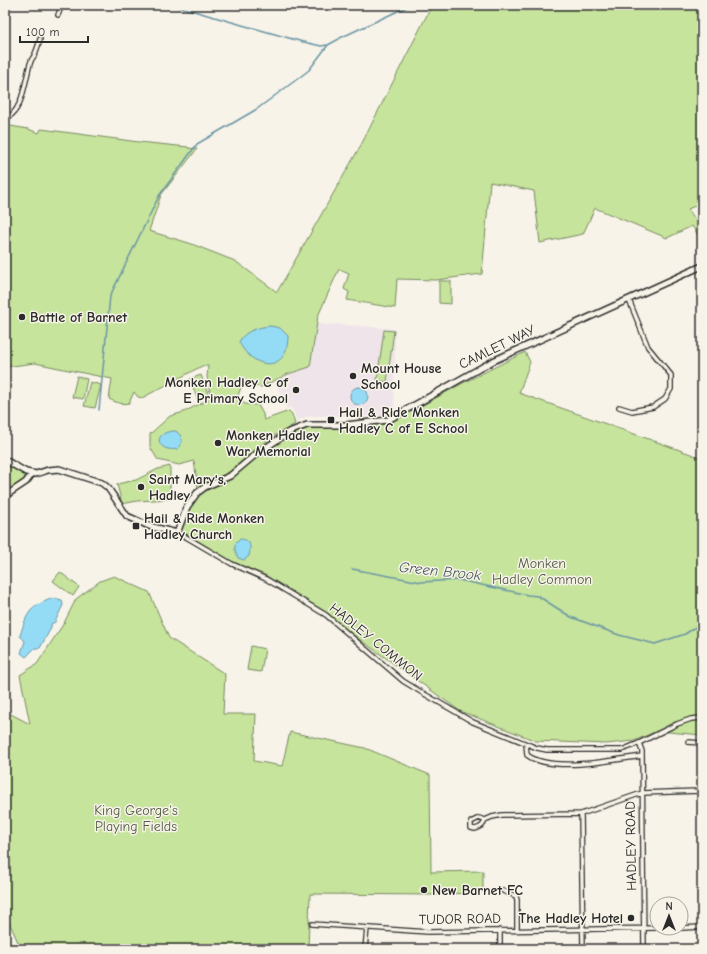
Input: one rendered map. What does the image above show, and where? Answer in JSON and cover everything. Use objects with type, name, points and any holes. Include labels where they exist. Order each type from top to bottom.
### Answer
[{"type":"street","points":[[56,5],[62,6],[58,15]]},
{"type":"street","points":[[5,119],[13,113],[20,101],[30,64],[40,39]]},
{"type":"street","name":"CAMLET WAY","points":[[177,533],[187,507],[197,493],[230,476],[255,454],[289,432],[307,425],[346,425],[388,420],[493,361],[702,266]]},
{"type":"street","points":[[619,407],[632,411],[654,407],[665,399],[672,389],[671,376],[648,347],[629,300]]},
{"type":"street","points":[[5,460],[19,469],[32,474],[60,469],[102,483],[108,488],[127,516],[149,526],[177,533]]},
{"type":"street","points":[[5,496],[26,482],[32,474]]},
{"type":"street","name":"HADLEY COMMON","points":[[177,533],[232,564],[266,579],[326,615],[403,681],[421,692],[473,722],[526,744],[547,750],[622,750],[639,744],[677,724],[691,719],[702,718]]},
{"type":"street","points":[[688,742],[702,743]]},
{"type":"street","points":[[526,744],[527,755],[533,759],[547,762],[584,764],[642,756]]},
{"type":"street","name":"HADLEY ROAD","points":[[639,744],[641,747],[642,756],[644,949]]},
{"type":"street","points":[[485,820],[502,815],[581,814],[642,793],[702,792]]},
{"type":"street","points":[[581,814],[583,949]]},
{"type":"street","points":[[503,891],[516,896],[518,900],[517,930]]},
{"type":"street","points":[[516,896],[520,893]]},
{"type":"street","name":"TUDOR ROAD","points":[[312,924],[428,932],[649,928]]},
{"type":"street","points":[[689,928],[702,927]]},
{"type":"street","points":[[365,949],[367,928]]},
{"type":"street","points":[[500,930],[500,949]]},
{"type":"shaded area","name":"Mount House School","points":[[317,323],[325,325],[337,324],[395,329],[394,412],[388,416],[311,416],[297,420],[291,407],[287,409],[275,381],[288,374],[310,367]]},
{"type":"green space","points":[[434,5],[702,5],[702,203],[688,209],[702,229],[702,241],[692,226],[667,238],[595,208],[583,234],[540,243],[534,191],[490,182],[482,274],[436,280],[397,279],[395,308],[347,300],[349,292],[344,289],[349,273],[339,269],[318,316],[310,367],[288,374],[261,387],[242,385],[237,398],[245,404],[258,405],[263,414],[264,420],[289,411],[292,414],[295,424],[274,436],[256,449],[229,472],[198,488],[194,461],[179,465],[158,460],[150,447],[150,434],[170,416],[184,412],[211,398],[207,377],[208,366],[202,366],[142,398],[138,397],[134,392],[129,403],[124,404],[109,399],[112,379],[35,363],[5,367],[5,125],[28,129],[39,133],[41,129],[197,149],[161,195],[149,231],[189,243],[235,261],[277,292],[361,145],[431,7]]},
{"type":"green space","points":[[439,281],[451,281],[451,304],[439,303]]},
{"type":"green space","points":[[384,330],[394,331],[387,382],[377,380]]},
{"type":"green space","name":"Monken Hadley Common","points":[[525,352],[530,362],[519,393],[702,458],[702,735],[657,731],[634,741],[606,744],[536,741],[460,711],[338,624],[324,611],[265,575],[233,562],[181,531],[191,503],[201,493],[233,476],[257,455],[289,434],[310,427],[349,427],[390,423],[463,383]]},
{"type":"green space","points":[[201,375],[209,396],[198,401],[190,379]]},
{"type":"green space","points":[[77,376],[87,379],[83,399],[72,397]]},
{"type":"green space","points":[[90,382],[101,385],[95,408],[84,406]]},
{"type":"green space","points":[[5,463],[25,476],[24,481],[5,494]]},
{"type":"green space","points":[[170,466],[170,499],[137,501],[122,504],[117,484],[136,480],[158,469]]},
{"type":"green space","points":[[60,572],[79,587],[73,596],[53,581]]},
{"type":"green space","name":"King George's Playing Fields","points":[[114,576],[149,592],[169,638],[225,674],[223,714],[256,714],[254,761],[282,766],[290,732],[365,748],[430,775],[431,872],[483,871],[483,892],[433,895],[310,894],[308,949],[21,949],[5,913],[5,711],[30,724],[20,675],[37,664],[64,623],[76,599],[100,581]]},
{"type":"green space","points":[[251,646],[265,649],[261,672],[247,670]]},
{"type":"water","points":[[270,326],[280,328],[288,336],[286,349],[282,357],[276,362],[268,364],[252,358],[239,342],[248,332],[261,327]]},
{"type":"water","points":[[359,387],[365,390],[368,396],[365,402],[359,405],[353,402],[350,396],[353,390]]},
{"type":"water","points":[[176,431],[181,436],[182,441],[178,449],[165,448],[161,445],[159,442],[163,434]]},
{"type":"water","points":[[240,539],[246,540],[250,547],[249,556],[244,560],[238,558],[235,550],[235,544]]},
{"type":"water","points":[[54,598],[62,600],[63,605],[55,622],[51,624],[51,628],[40,648],[35,648],[26,657],[21,653],[25,641],[20,636],[25,621],[35,607]]},
{"type":"waterway","points":[[173,5],[249,27]]},
{"type":"waterway","points":[[340,38],[411,5]]},
{"type":"waterway","points":[[250,27],[303,42]]},
{"type":"waterway","points":[[300,77],[309,70],[328,45],[339,39]]},
{"type":"waterway","points":[[304,42],[321,46],[327,45]]},
{"type":"waterway","points":[[99,410],[110,296],[159,196],[197,144],[257,109],[300,77]]},
{"type":"waterway","name":"Green Brook","points":[[352,569],[421,582],[459,580],[538,596],[571,617],[619,635],[655,644],[685,634],[702,623]]},
{"type":"place","name":"Battle of Barnet","points":[[22,317]]},
{"type":"place","name":"Mount House School","points":[[353,376]]},
{"type":"place","name":"Monken Hadley C of E Primary School","points":[[296,390]]},
{"type":"place","name":"Hail & Ride Monken Hadley C of E School","points":[[331,420]]},
{"type":"place","name":"Monken Hadley War Memorial","points":[[218,443]]},
{"type":"place","name":"Saint Mary's, Hadley","points":[[141,487]]},
{"type":"place","name":"Hail & Ride Monken Hadley Church","points":[[136,526]]},
{"type":"place","name":"New Barnet FC","points":[[424,890]]},
{"type":"place","name":"The Hadley Hotel","points":[[631,918]]}]
